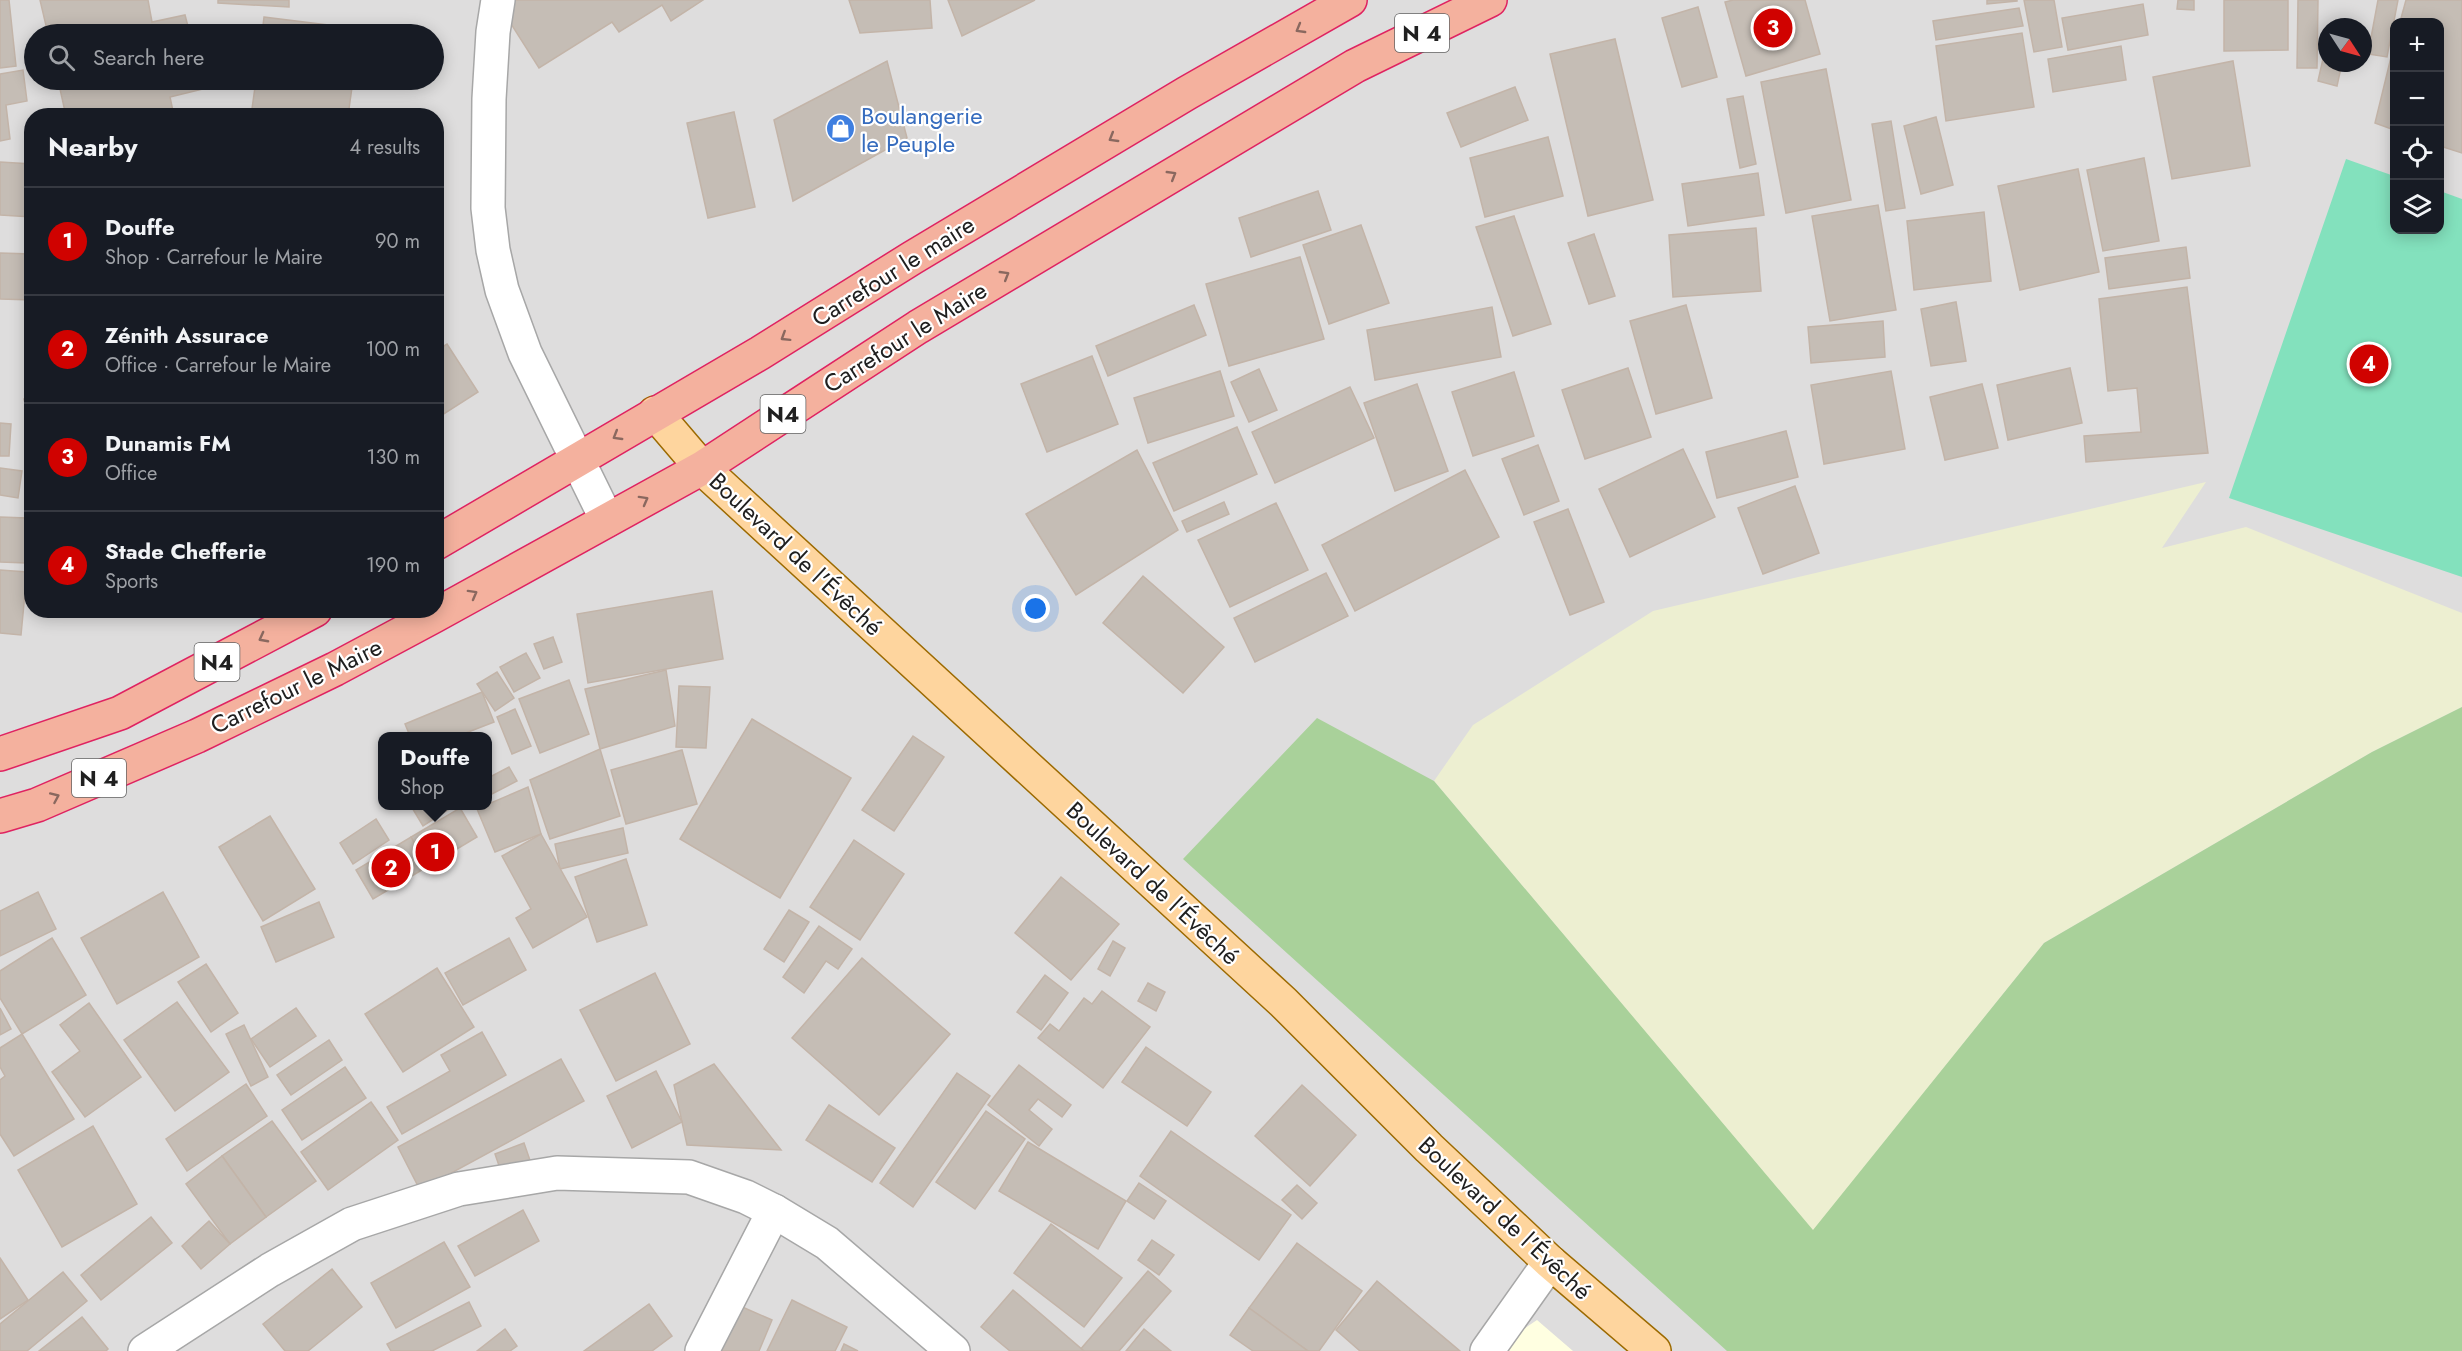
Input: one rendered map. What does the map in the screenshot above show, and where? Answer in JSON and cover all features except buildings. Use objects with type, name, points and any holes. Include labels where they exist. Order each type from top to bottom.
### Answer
[{"type":"highway","name":"Carrefour le maire","points":[[444,539],[760,353],[912,258],[1177,99],[1350,0]]},
{"type":"highway","name":"N 4","points":[[1355,66],[1490,0]]},
{"type":"highway","name":"Carrefour le Maire","points":[[444,610],[702,468],[918,327],[1355,66]]},
{"type":"highway","name":"N4","points":[[120,713],[300,618]]},
{"type":"highway","name":"Carrefour le Maire","points":[[197,736],[345,664],[429,618]]},
{"type":"highway","name":"N 4","points":[[0,754],[120,713]]},
{"type":"highway","name":"N 4","points":[[0,816],[37,805],[197,736]]},
{"type":"main road","name":"Boulevard de l'Évêché","points":[[655,413],[702,468],[1283,1002],[1429,1148],[1550,1262],[1653,1351]]},
{"type":"street","points":[[498,0],[493,32],[489,99],[489,208],[493,250],[502,290],[525,353],[607,520]]},
{"type":"street","points":[[145,1351],[270,1270],[352,1224],[459,1189],[557,1173],[688,1177],[746,1197],[774,1210],[827,1243],[953,1351]]},
{"type":"street","points":[[702,1351],[774,1210]]},
{"type":"street","points":[[1487,1351],[1550,1262]]},
{"type":"shaded area","points":[[0,0],[2462,0],[2462,1351],[0,1351]]},
{"type":"shaded area","points":[[2206,482],[2162,548],[2246,527],[2462,613],[2462,707],[2372,752],[2044,943],[1813,1231],[1434,781],[1473,725],[1653,611]]},
{"type":"shaded area","points":[[1537,1320],[1573,1351],[1505,1351],[1519,1332]]},
{"type":"green space","points":[[2346,159],[2390,175],[2390,234],[2444,234],[2444,192],[2462,199],[2462,577],[2229,498]]},
{"type":"green space","points":[[2462,707],[2462,1351],[1727,1351],[1183,859],[1317,718],[1434,781],[1813,1230],[2044,943],[2372,752]]},
{"type":"place","name":"Dunamis FM","points":[[1773,28]]},
{"type":"place","name":"Boulangerie le Peuple","points":[[840,129]]},
{"type":"place","name":"Stade Chefferie","points":[[2369,364]]},
{"type":"place","name":"Douffe","points":[[435,852]]},
{"type":"place","name":"Zénith Assurace","points":[[391,868]]}]
